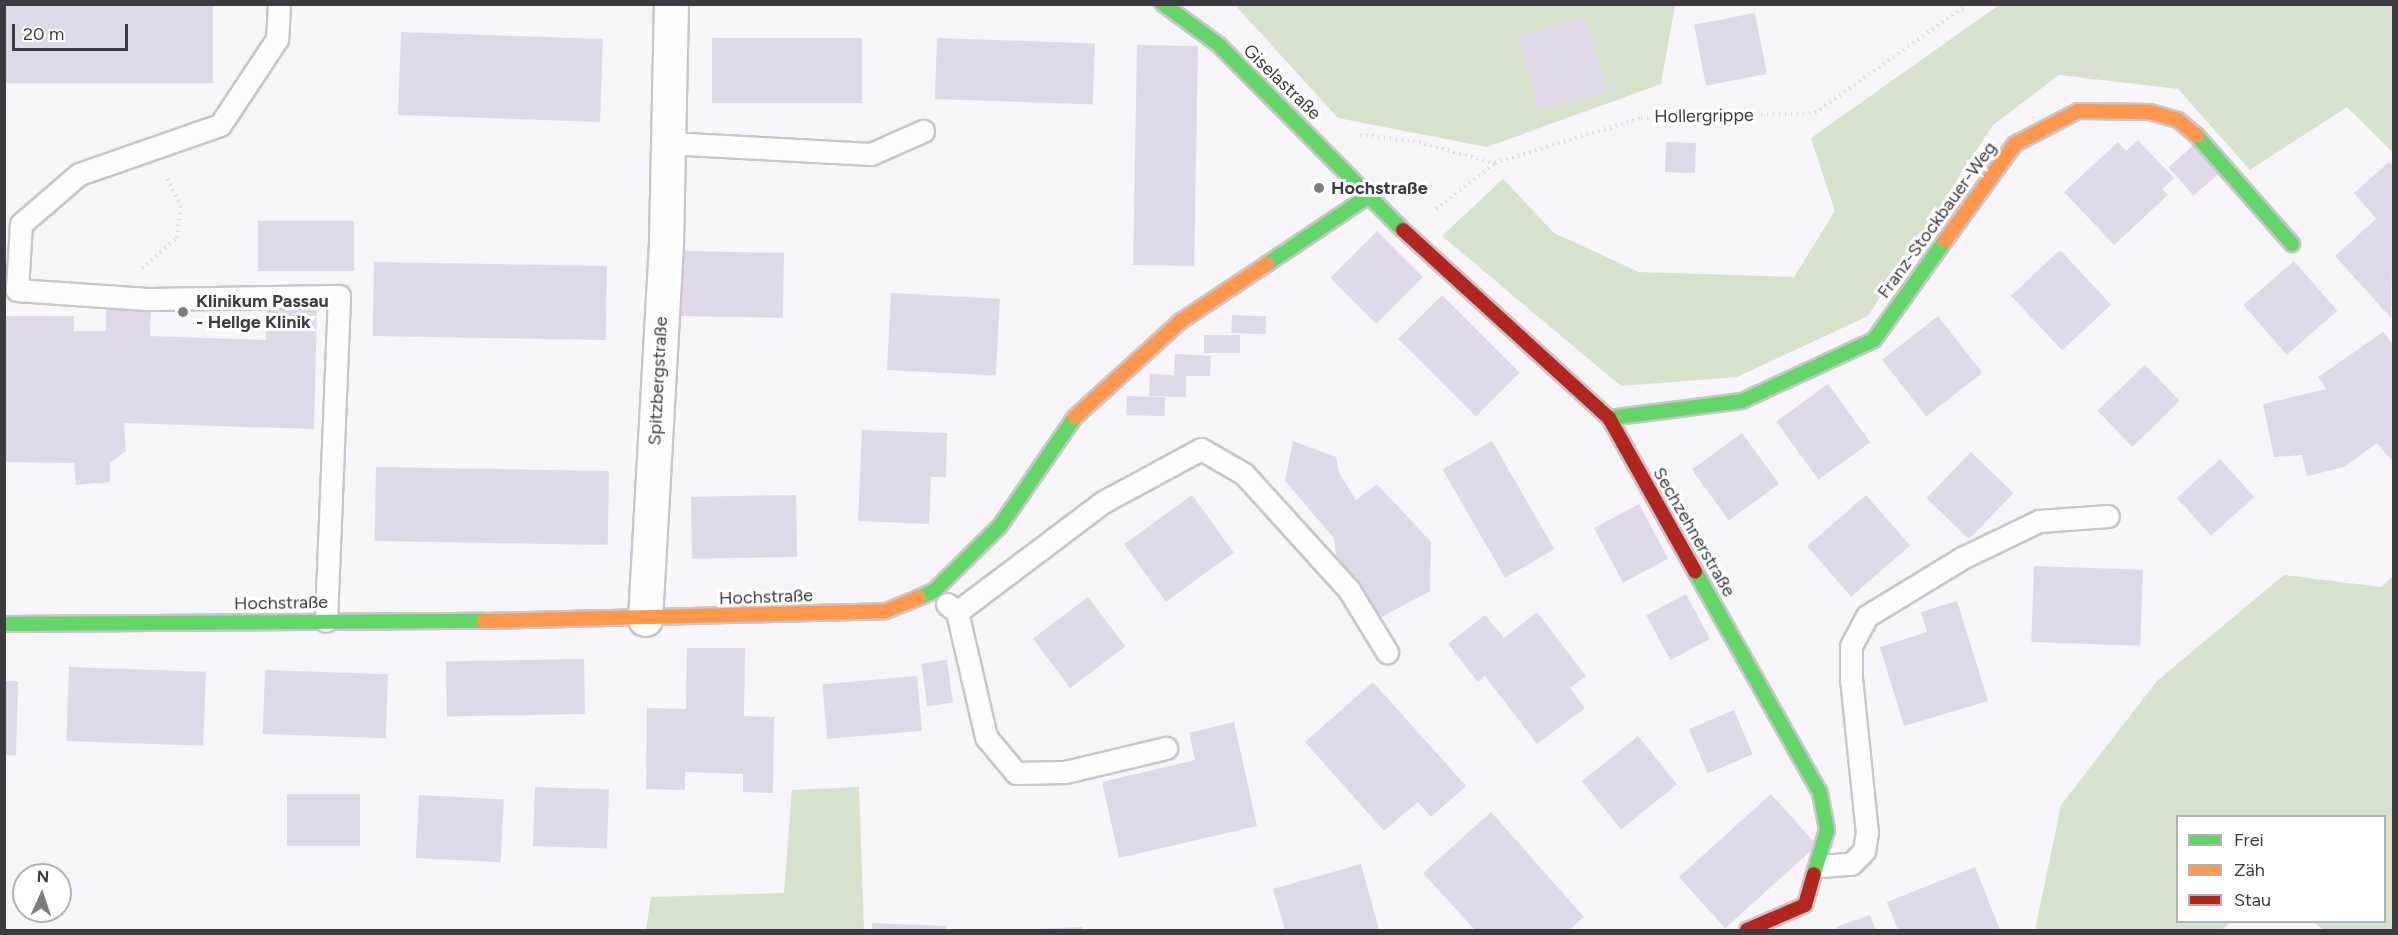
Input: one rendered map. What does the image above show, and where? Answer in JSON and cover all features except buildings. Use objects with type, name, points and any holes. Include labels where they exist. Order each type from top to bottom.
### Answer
[{"type":"street","name":"Spitzbergstraße","points":[[645,619],[668,143],[671,4]]},
{"type":"street","name":"Giselastraße","points":[[1163,4],[1219,45],[1367,196]]},
{"type":"street","name":"Franz-Stockbauer-Weg","points":[[1609,418],[1742,401],[1874,340],[2015,144],[2078,111],[2150,112],[2178,120],[2213,148],[2292,244]]},
{"type":"street","name":"Sechzehnerstraße","points":[[1367,196],[1609,418],[1820,793],[1827,830],[1820,866],[1805,905],[1747,930]]},
{"type":"street","name":"Hochstraße","points":[[4,624],[645,619],[886,610],[934,591],[1000,526],[1074,418],[1181,321],[1367,196]]},
{"type":"lane","points":[[279,4],[277,39],[220,125],[163,148],[79,174],[21,224],[17,290],[97,295],[339,296],[326,621]]},
{"type":"lane","points":[[668,143],[871,154],[923,131]]},
{"type":"lane","points":[[957,612],[1103,502],[1201,449],[1244,474],[1349,590],[1388,652]]},
{"type":"lane","points":[[1820,866],[1851,864],[1864,851],[1868,833],[1851,679],[1851,646],[1867,616],[1962,558],[2039,521],[2108,516]]},
{"type":"lane","points":[[934,591],[957,612],[986,737],[1016,773],[1065,772],[1166,748]]},
{"type":"path","name":"Hollergrippe","points":[[1495,163],[1641,118],[1815,113],[1968,4]]},
{"type":"path","points":[[2080,75],[2182,4]]},
{"type":"path","points":[[1413,141],[1495,163]]},
{"type":"path","points":[[97,295],[129,280],[177,238],[181,207],[167,184],[163,148]]},
{"type":"path","points":[[1407,232],[1495,163]]},
{"type":"green space","points":[[1235,5],[1675,5],[1661,84],[1487,147],[1338,118]]},
{"type":"green space","points":[[1999,5],[2393,5],[2393,153],[2347,107],[2250,170],[2178,89],[2059,75],[1993,125],[1868,316],[1737,377],[1621,386],[1442,236],[1503,179],[1554,233],[1639,272],[1794,277],[1835,211],[1811,138]]},
{"type":"green space","points":[[2284,575],[2381,587],[2393,576],[2393,930],[2324,930],[2314,923],[2386,923],[2386,815],[2176,815],[2176,923],[2229,923],[2222,930],[2035,930],[2061,805],[2157,681]]},
{"type":"green space","points":[[859,787],[864,930],[646,930],[651,897],[784,893],[792,790]]},
{"type":"traffic: fast","points":[[1163,4],[1219,45],[1403,230]]},
{"type":"traffic: fast","points":[[2197,136],[2292,244]]},
{"type":"traffic: fast","points":[[1267,264],[1367,197]]},
{"type":"traffic: fast","points":[[1609,418],[1742,401],[1874,340],[1945,241]]},
{"type":"traffic: fast","points":[[918,598],[934,591],[1000,526],[1075,417]]},
{"type":"traffic: fast","points":[[1695,571],[1820,793],[1827,830],[1814,874]]},
{"type":"traffic: fast","points":[[4,624],[484,621]]},
{"type":"traffic: slow","points":[[1945,241],[2015,144],[2078,111],[2150,112],[2178,120],[2197,136]]},
{"type":"traffic: slow","points":[[1075,417],[1181,321],[1267,264]]},
{"type":"traffic: slow","points":[[484,621],[886,611],[918,598]]},
{"type":"traffic: jam","points":[[1403,230],[1609,418],[1695,571]]},
{"type":"traffic: jam","points":[[1747,930],[1805,905],[1814,874]]},
{"type":"place","name":"Hochstraße","points":[[1319,188]]},
{"type":"place","name":"Klinikum Passau - Hellge Klinik","points":[[183,312]]}]
